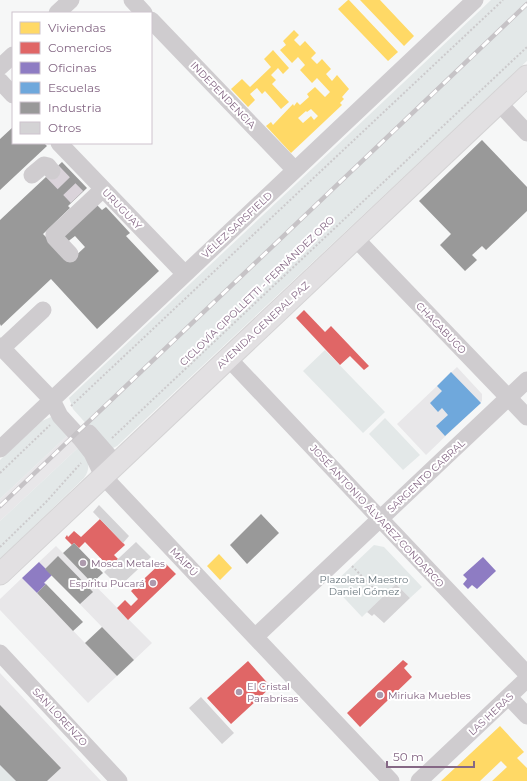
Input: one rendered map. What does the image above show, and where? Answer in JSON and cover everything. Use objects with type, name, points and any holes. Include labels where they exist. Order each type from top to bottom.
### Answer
[{"type":"main road","name":"AVENIDA GENERAL PAZ","points":[[0,574],[527,76]]},
{"type":"street","points":[[58,12],[71,0]]},
{"type":"street","points":[[132,0],[143,12]]},
{"type":"street","name":"VÉLEZ SARSFIELD","points":[[0,449],[475,0]]},
{"type":"street","name":"INDEPENDENCIA","points":[[152,21],[295,170]]},
{"type":"street","points":[[0,67],[12,56]]},
{"type":"street","points":[[0,81],[12,94]]},
{"type":"street","points":[[498,103],[527,133]]},
{"type":"street","name":"URUGUAY","points":[[60,144],[185,274]]},
{"type":"street","points":[[32,175],[44,165],[48,166],[52,171]]},
{"type":"street","points":[[70,254],[54,235],[81,201],[103,188]]},
{"type":"street","name":"CHACABUCO","points":[[355,238],[527,417]]},
{"type":"street","points":[[1,348],[44,310]]},
{"type":"street","name":"MAIPÚ","points":[[1,348],[64,413],[81,439],[96,449],[110,470],[255,637],[391,781]]},
{"type":"street","name":"JOSÉ ANTONIO ÁLVAREZ CONDARCO","points":[[228,358],[527,674]]},
{"type":"street","name":"SARGENTO CABRAL","points":[[255,637],[527,380]]},
{"type":"street","name":"SAN LORENZO","points":[[0,653],[119,781]]},
{"type":"street","name":"LAS HERAS","points":[[419,781],[527,680]]},
{"type":"street","points":[[509,696],[527,716]]},
{"type":"path","points":[[0,472],[503,0]]},
{"type":"path","name":"CICLOVÍA CIPOLLETTI - FERNÁNDEZ ORO","points":[[0,547],[46,502],[76,467],[96,449],[128,425],[527,47]]},
{"type":"path","points":[[352,566],[382,597]]},
{"type":"shaded area","points":[[457,367],[482,394],[482,401],[426,455],[397,424]]},
{"type":"shaded area","points":[[70,433],[81,445],[0,521],[0,499]]},
{"type":"shaded area","points":[[56,546],[152,643],[134,660],[39,562]]},
{"type":"shaded area","points":[[22,578],[117,676],[88,703],[0,610],[0,599]]},
{"type":"shaded area","points":[[0,673],[101,781],[16,781],[0,765]]},
{"type":"green space","points":[[491,0],[527,0],[527,61],[117,446],[111,449],[106,446],[73,409],[69,398]]},
{"type":"green space","points":[[325,350],[385,412],[363,433],[303,371]]},
{"type":"green space","points":[[51,417],[70,433],[0,499],[0,460],[42,421]]},
{"type":"green space","points":[[385,418],[420,455],[403,470],[369,434]]},
{"type":"green space","points":[[81,445],[88,462],[87,474],[0,559],[0,521]]},
{"type":"green space","name":"Plazoleta Maestro Daniel Gómez","points":[[374,545],[384,547],[422,587],[410,598],[396,584],[362,617],[332,585]]},
{"type":"green space","points":[[0,765],[16,781],[0,781]]},
{"type":"building: Viviendas","points":[[348,0],[398,52],[388,61],[338,9]]},
{"type":"building: Viviendas","points":[[360,0],[380,0],[414,36],[404,46]]},
{"type":"building: Viviendas","points":[[294,30],[299,35],[294,40],[300,46],[305,41],[316,53],[311,58],[317,64],[322,59],[331,69],[326,74],[332,81],[337,75],[349,89],[342,97],[344,99],[340,103],[342,105],[291,153],[266,126],[271,122],[273,125],[293,104],[294,106],[297,102],[300,105],[309,97],[307,94],[315,87],[325,97],[330,92],[317,78],[312,83],[300,70],[305,65],[298,57],[292,63],[280,50],[286,45],[283,41]],"holes":[[[311,109],[318,116],[314,120],[311,116],[303,123],[298,118],[306,111],[307,112]]]},
{"type":"building: Viviendas","points":[[273,50],[289,68],[283,74],[278,68],[271,75],[276,80],[272,84],[289,102],[281,109],[265,91],[262,94],[257,88],[250,94],[255,100],[248,107],[231,89],[242,79],[250,87],[271,67],[264,59]]},
{"type":"building: Viviendas","points":[[219,554],[232,568],[220,580],[207,566]]},
{"type":"building: Viviendas","points":[[500,726],[524,752],[517,758],[527,768],[527,781],[492,781],[507,767],[501,761],[480,781],[441,781]]},
{"type":"building: Comercios","points":[[304,310],[325,332],[331,326],[369,366],[364,370],[350,356],[340,365],[296,318]]},
{"type":"building: Comercios","points":[[100,519],[125,545],[114,555],[118,559],[109,567],[85,542],[79,548],[74,543],[72,545],[65,538],[74,531],[81,537]]},
{"type":"building: Comercios","name":"Espíritu Pucará","points":[[163,561],[176,574],[128,620],[117,608],[125,600],[131,606],[138,599],[131,591]]},
{"type":"building: Comercios","name":"Miriuka Muebles","points":[[403,660],[408,664],[404,668],[412,677],[360,727],[347,713]]},
{"type":"building: Comercios","name":"El Cristal Parabrisas","points":[[248,661],[271,687],[231,724],[207,698]]},
{"type":"building: Oficinas","points":[[483,557],[496,571],[477,589],[472,585],[468,589],[463,584],[467,579],[463,575]]},
{"type":"building: Oficinas","points":[[39,562],[52,575],[37,593],[22,578]]},
{"type":"building: Escuelas","points":[[451,372],[481,403],[445,436],[436,426],[448,415],[442,408],[438,412],[430,403],[442,391],[437,386]]},
{"type":"building: Industria","points":[[12,128],[12,144],[45,144],[47,146],[0,190],[0,139]]},
{"type":"building: Industria","points":[[482,140],[527,187],[527,211],[486,250],[482,246],[472,255],[477,260],[465,271],[440,245],[451,234],[419,201]]},
{"type":"building: Industria","points":[[62,162],[87,188],[68,206],[70,208],[43,234],[70,261],[85,247],[75,236],[66,243],[60,236],[96,204],[102,210],[106,207],[130,233],[126,236],[159,271],[97,329],[51,279],[1,326],[0,220]]},
{"type":"building: Industria","points":[[261,514],[279,533],[247,564],[230,545]]},
{"type":"building: Industria","name":"Mosca Metales","points":[[74,543],[103,573],[92,583],[63,553]]},
{"type":"building: Industria","points":[[58,556],[93,592],[80,604],[45,569]]},
{"type":"building: Industria","points":[[46,584],[83,622],[73,631],[37,593]]},
{"type":"building: Industria","points":[[102,627],[134,660],[117,676],[85,643]]},
{"type":"building: Industria","points":[[0,705],[61,768],[47,781],[16,781],[0,765]]},
{"type":"building: Otros","points":[[99,505],[129,536],[123,543],[93,512]]},
{"type":"building: Otros","points":[[136,542],[151,557],[119,587],[104,572]]},
{"type":"building: Otros","points":[[396,584],[410,598],[384,623],[374,614],[372,616],[367,612]]},
{"type":"building: Otros","points":[[201,697],[234,733],[222,744],[189,708]]},
{"type":"tunnel","points":[[52,171],[77,197]]},
{"type":"railway","points":[[0,506],[527,4]]},
{"type":"place","name":"Mosca Metales","points":[[83,563]]},
{"type":"place","name":"Espíritu Pucará","points":[[153,583]]},
{"type":"place","name":"El Cristal Parabrisas","points":[[239,692]]},
{"type":"place","name":"Miriuka Muebles","points":[[380,695]]}]
